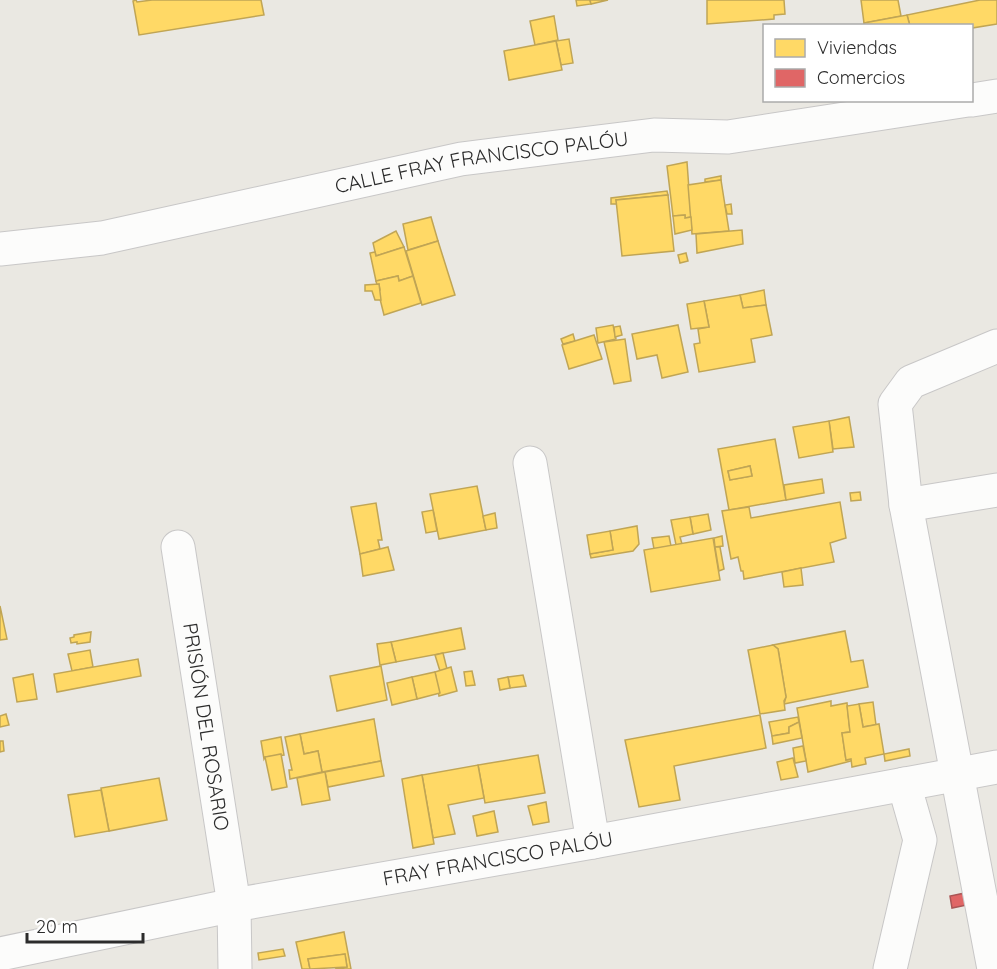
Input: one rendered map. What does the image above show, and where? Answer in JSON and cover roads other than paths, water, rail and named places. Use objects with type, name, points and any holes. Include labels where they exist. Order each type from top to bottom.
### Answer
[{"type":"street","name":"CALLE FRAY FRANCISCO PALÓU","points":[[973,100],[997,96]]},
{"type":"street","name":"CALLE FRAY FRANCISCO PALÓU","points":[[0,249],[102,238],[461,159],[654,135],[728,136],[957,102]]},
{"type":"street","points":[[994,969],[906,505],[895,404],[911,382],[997,346]]},
{"type":"street","points":[[530,462],[593,842]]},
{"type":"street","points":[[906,505],[997,490]]},
{"type":"street","name":"PRISIÓN DEL ROSARIO","points":[[178,547],[234,905],[235,969]]},
{"type":"street","name":"FRAY FRANCISCO PALÓU","points":[[0,954],[234,905],[593,842],[997,767]]},
{"type":"street","points":[[890,969],[921,840],[904,784]]}]
